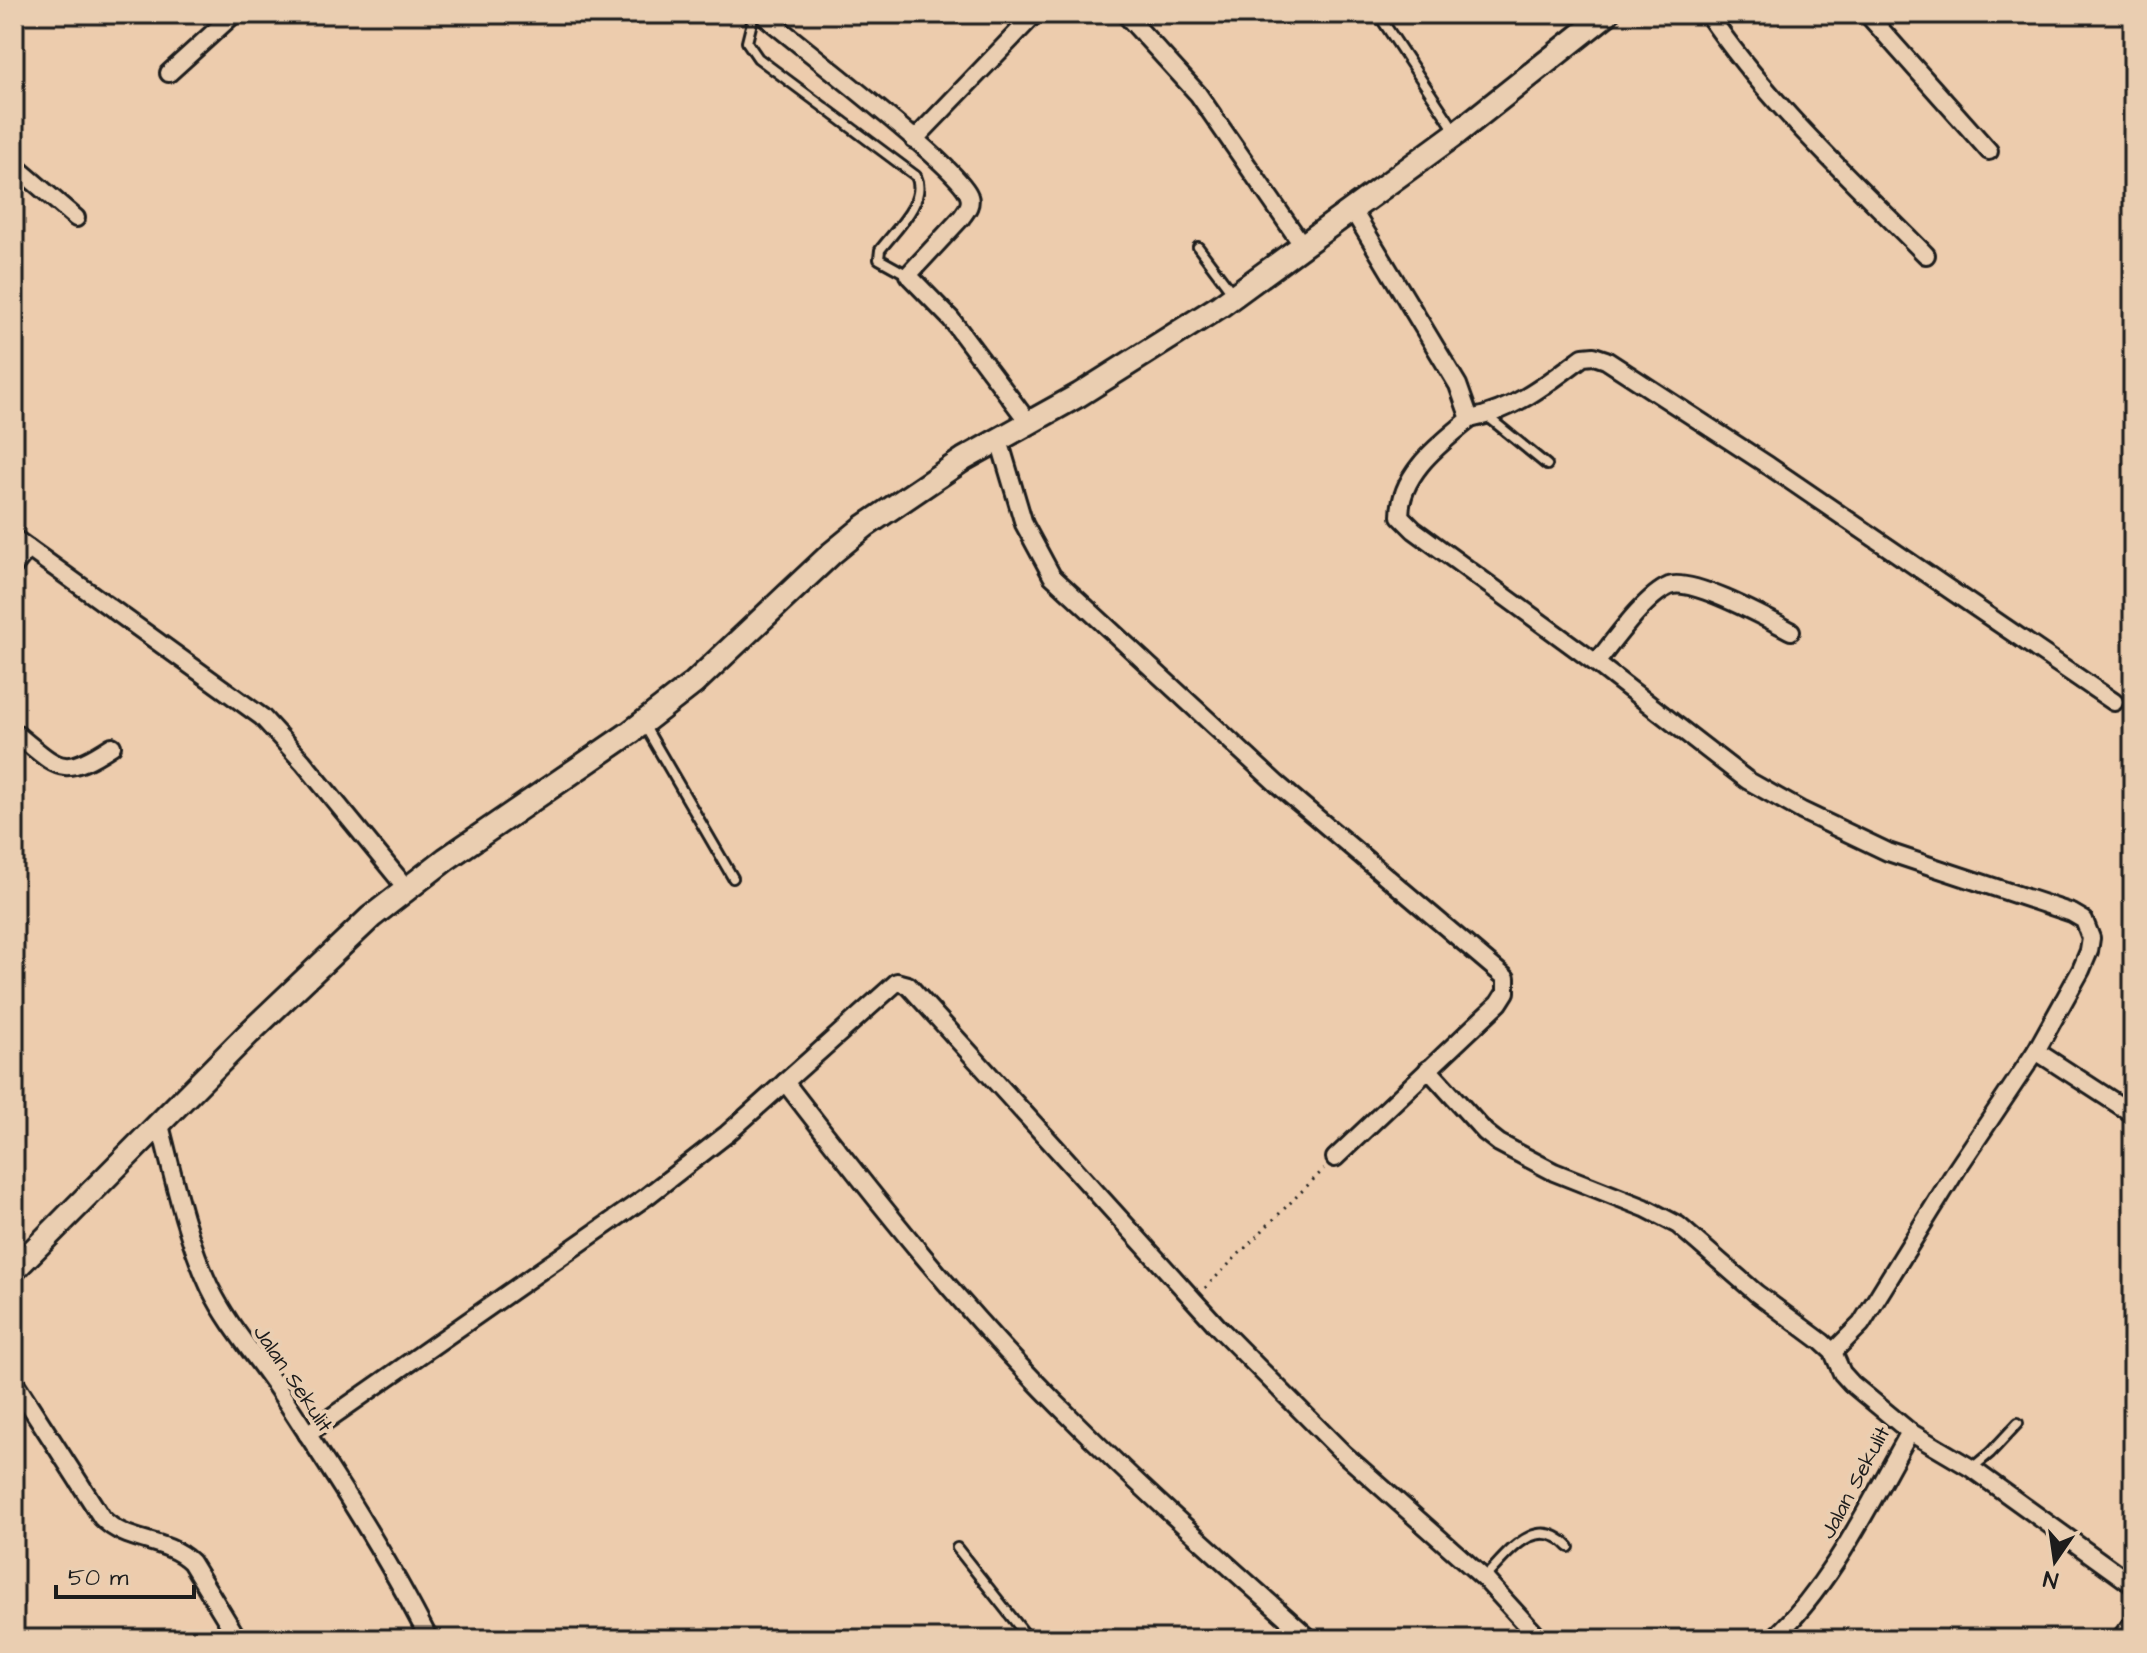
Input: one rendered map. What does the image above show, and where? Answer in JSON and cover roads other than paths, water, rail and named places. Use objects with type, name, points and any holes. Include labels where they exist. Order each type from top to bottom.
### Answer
[{"type":"street","points":[[169,73],[234,14]]},
{"type":"street","points":[[762,14],[914,140],[969,194],[970,202],[961,218],[908,275],[951,319],[1029,423]]},
{"type":"street","points":[[914,140],[1035,14]]},
{"type":"street","points":[[1125,14],[1198,94],[1303,246]]},
{"type":"street","points":[[14,1270],[337,948],[407,889],[642,723],[714,667],[832,553],[865,526],[936,477],[1126,366],[1234,295],[1457,133],[1607,14]]},
{"type":"street","points":[[1708,14],[1729,44],[1784,108],[1926,255]]},
{"type":"street","points":[[1867,14],[1989,151]]},
{"type":"street","points":[[14,165],[76,218]]},
{"type":"street","points":[[1352,209],[1478,417]]},
{"type":"street","points":[[1428,1069],[1485,1132],[1499,1143],[1554,1172],[1645,1208],[1678,1225],[1756,1293],[1833,1352],[1861,1324],[1957,1169],[2036,1051],[2089,951],[2091,938],[2084,920],[2051,905],[1888,852],[1802,811],[1747,780],[1596,663],[1433,546],[1400,516],[1400,504],[1413,473],[1478,417],[1521,402],[1583,357],[1594,356],[1606,360],[1769,466],[2114,702]]},
{"type":"street","points":[[999,440],[1024,524],[1052,576],[1277,784],[1506,978],[1506,992],[1499,1003],[1335,1158]]},
{"type":"street","points":[[14,538],[262,717],[407,889]]},
{"type":"street","points":[[14,566],[28,548]]},
{"type":"street","points":[[1596,663],[1655,596],[1668,586],[1682,583],[1791,631]]},
{"type":"street","points":[[14,732],[55,764],[72,767],[84,764],[112,746]]},
{"type":"street","points":[[307,1434],[633,1207],[719,1141],[897,982],[908,985],[1219,1328],[1343,1453],[1484,1578],[1540,1639]]},
{"type":"street","points":[[2036,1051],[2133,1114]]},
{"type":"street","points":[[785,1082],[873,1197],[1044,1391],[1167,1509],[1310,1639]]},
{"type":"street","name":"Jalan Sekulit","points":[[160,1125],[191,1237],[209,1286],[233,1328],[307,1434],[396,1575],[429,1639]]},
{"type":"street","name":"Jalan Sekulit","points":[[1773,1639],[1813,1597],[1838,1560],[1910,1432],[1852,1384],[1842,1373],[1833,1352]]},
{"type":"street","points":[[14,1381],[102,1518],[111,1528],[123,1534],[166,1545],[180,1552],[191,1562],[238,1639]]},
{"type":"street","points":[[1910,1432],[1971,1468],[2133,1585]]},
{"type":"street","points":[[2120,1639],[2133,1622]]},
{"type":"lane","points":[[754,14],[747,42],[758,58],[916,176],[920,185],[918,197],[880,250],[879,259],[908,275]]},
{"type":"lane","points":[[1378,14],[1457,133]]},
{"type":"lane","points":[[1198,247],[1234,295]]},
{"type":"lane","points":[[1478,417],[1547,465]]},
{"type":"lane","points":[[642,723],[733,878]]},
{"type":"lane","points":[[1971,1468],[1981,1462],[2018,1423]]},
{"type":"lane","points":[[1484,1578],[1526,1536],[1550,1534],[1569,1547]]},
{"type":"lane","points":[[957,1548],[1029,1639]]}]
